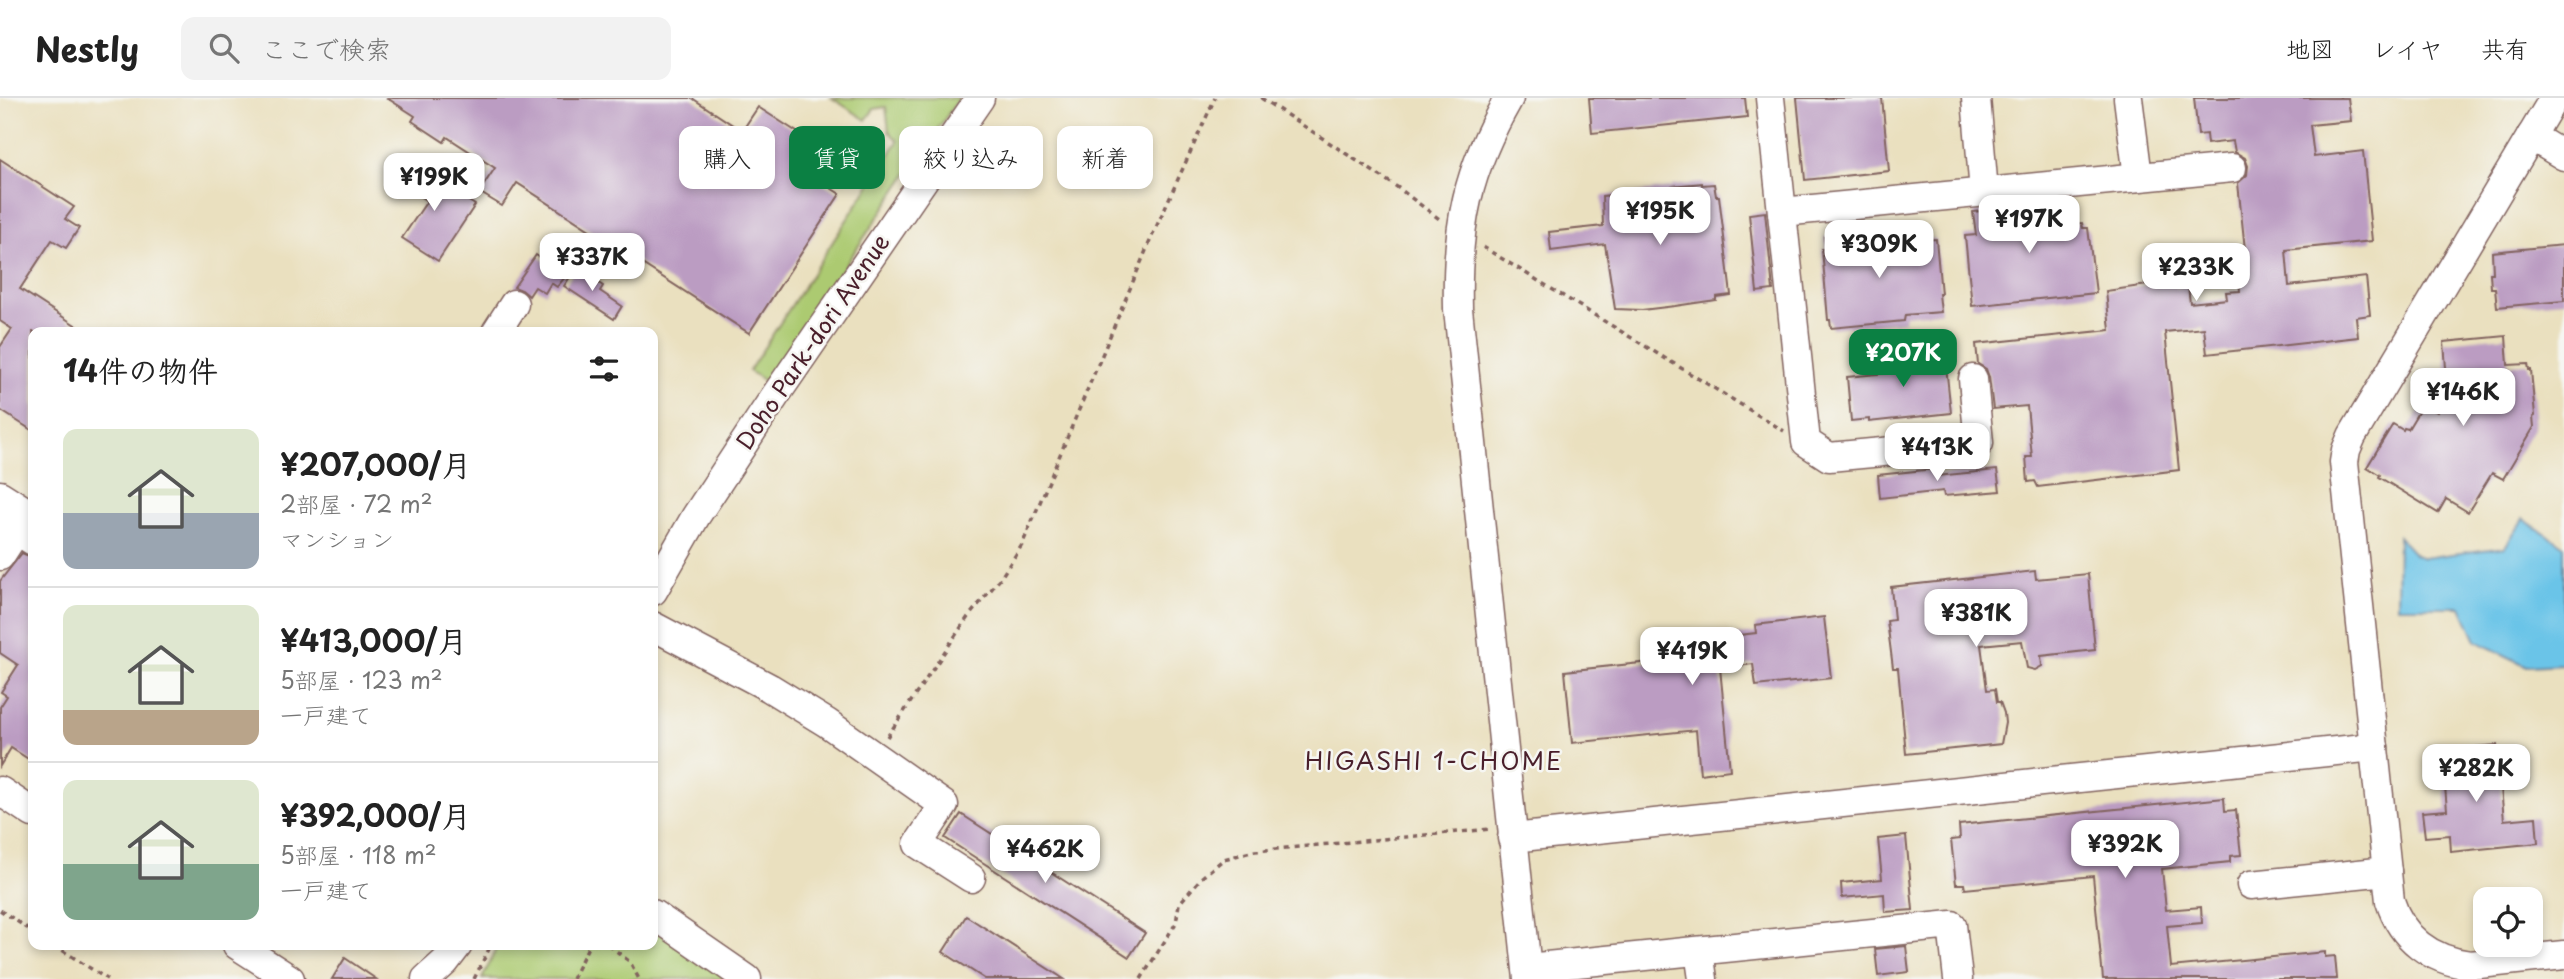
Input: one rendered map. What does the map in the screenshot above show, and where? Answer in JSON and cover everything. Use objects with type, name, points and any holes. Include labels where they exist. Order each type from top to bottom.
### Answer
[{"type":"street","name":"Doho Park-dori Avenue","points":[[658,582],[696,516],[768,407],[980,98]]},
{"type":"street","points":[[1509,98],[1480,152],[1470,182],[1460,230],[1457,279],[1527,974],[1699,951],[1952,925],[1958,979]]},
{"type":"street","points":[[1770,98],[1806,442],[1829,457],[1979,443],[1973,379]]},
{"type":"street","points":[[1976,98],[1984,192]]},
{"type":"street","points":[[2128,98],[2138,177]]},
{"type":"street","points":[[2554,98],[2362,417],[2346,450],[2344,462],[2390,901],[2394,916],[2415,944],[2471,972],[2564,955]]},
{"type":"street","points":[[2532,136],[2564,156]]},
{"type":"street","points":[[1782,212],[2232,168]]},
{"type":"street","points":[[499,327],[514,304]]},
{"type":"street","points":[[0,495],[21,527],[0,556]]},
{"type":"street","points":[[658,629],[770,688],[827,723],[944,805],[918,844],[971,878]]},
{"type":"street","points":[[1511,832],[2374,747]]},
{"type":"street","points":[[0,791],[28,810]]},
{"type":"street","points":[[2251,885],[2387,871]]},
{"type":"street","points":[[658,917],[747,979]]},
{"type":"street","points":[[245,950],[289,979]]},
{"type":"street","points":[[426,979],[454,950]]},
{"type":"street","points":[[1699,951],[1703,979]]},
{"type":"path","points":[[874,756],[968,617],[1000,579],[1022,545],[1153,234],[1215,98]]},
{"type":"path","points":[[1261,98],[1397,187],[1447,224]]},
{"type":"path","points":[[1475,242],[1790,435]]},
{"type":"path","points":[[1141,979],[1177,923],[1179,904],[1202,877],[1224,859],[1255,851],[1511,832]]},
{"type":"path","points":[[0,910],[28,929]]},
{"type":"path","points":[[62,950],[107,979]]},
{"type":"path","points":[[474,979],[488,950]]},
{"type":"path","points":[[572,979],[586,950]]},
{"type":"path","points":[[615,950],[630,962],[639,979]]},
{"type":"green space","points":[[832,98],[959,98],[940,126],[899,126],[899,186],[766,382],[749,371],[867,189],[885,189],[885,161],[898,141],[889,131],[886,107],[874,109],[866,120]]},
{"type":"green space","points":[[658,929],[730,979],[482,979],[496,950],[658,950]]},
{"type":"water","points":[[2523,519],[2564,546],[2564,664],[2527,666],[2476,641],[2461,607],[2397,607],[2398,536],[2415,555],[2423,558],[2505,547]]},
{"type":"building","points":[[387,98],[692,98],[734,126],[679,126],[679,189],[775,189],[775,126],[745,126],[758,107],[789,127],[789,189],[832,189],[840,194],[749,333],[517,183],[502,206],[479,192],[495,168],[447,137],[444,142],[412,121],[415,116]]},
{"type":"building","points":[[1589,98],[1745,98],[1747,117],[1592,133]]},
{"type":"building","points":[[1797,98],[1882,98],[1889,171],[1805,180]]},
{"type":"building","points":[[2194,98],[2348,98],[2351,121],[2310,125],[2314,157],[2363,151],[2372,241],[2286,250],[2289,286],[2366,277],[2370,315],[2356,317],[2358,337],[2207,354],[2204,328],[2165,332],[2179,470],[2038,487],[2035,481],[2028,482],[2026,457],[2032,457],[2027,406],[1993,409],[1989,377],[1986,369],[1978,364],[1976,344],[2110,330],[2106,291],[2175,281],[2175,288],[2188,286],[2190,303],[2227,299],[2226,292],[2240,291],[2237,260],[2246,259],[2238,183],[2247,175],[2248,166],[2245,158],[2235,152],[2233,141],[2207,144],[2206,134],[2198,135]]},
{"type":"building","points":[[0,159],[74,207],[65,219],[79,228],[66,248],[52,240],[20,289],[78,327],[28,327],[28,428],[0,410],[0,347],[12,329],[0,321]]},
{"type":"building","points":[[408,163],[475,205],[438,261],[402,238],[427,201],[397,181]]},
{"type":"building","points":[[1714,184],[1716,196],[1719,196],[1731,295],[1716,297],[1716,300],[1642,310],[1615,309],[1605,244],[1551,251],[1549,232],[1603,226],[1602,196],[1622,194],[1623,198],[1672,186]]},
{"type":"building","points":[[2070,200],[2073,224],[2082,223],[2083,228],[2088,228],[2096,293],[1972,306],[1965,236],[1976,235],[1973,212]]},
{"type":"building","points":[[1765,212],[1773,290],[1757,292],[1749,214]]},
{"type":"building","points":[[1868,233],[1868,244],[1936,239],[1941,312],[1905,315],[1904,321],[1831,328],[1822,249],[1826,249],[1824,237]]},
{"type":"building","points":[[2564,245],[2564,301],[2497,307],[2495,288],[2491,288],[2492,252]]},
{"type":"building","points":[[536,255],[566,276],[557,287],[551,283],[545,293],[535,287],[529,296],[514,287]]},
{"type":"building","points":[[576,268],[603,286],[600,291],[622,306],[614,319],[564,286]]},
{"type":"building","points":[[2506,336],[2508,365],[2528,364],[2531,370],[2534,427],[2503,479],[2492,473],[2468,512],[2446,499],[2438,513],[2367,467],[2393,424],[2403,430],[2408,429],[2423,404],[2437,412],[2448,394],[2444,342]]},
{"type":"building","points":[[1944,347],[1951,413],[1869,422],[1869,419],[1851,421],[1847,377],[1898,372],[1896,352]]},
{"type":"building","points":[[1934,469],[1937,476],[1997,470],[2000,491],[1944,496],[1943,491],[1880,498],[1878,475]]},
{"type":"building","points":[[22,553],[28,556],[28,759],[11,748],[0,766],[0,707],[7,696],[1,692],[18,665],[0,653],[0,581]]},
{"type":"building","points":[[2035,571],[2036,579],[2088,574],[2095,650],[2041,656],[2042,666],[2035,670],[2027,668],[2022,641],[1981,645],[1987,690],[1995,689],[1997,702],[2000,702],[2004,713],[2001,744],[1906,754],[1898,668],[1893,668],[1887,621],[1894,620],[1891,587]]},
{"type":"building","points":[[1824,617],[1831,678],[1756,686],[1753,664],[1720,668],[1730,770],[1700,774],[1696,730],[1572,743],[1565,671],[1688,658],[1687,641],[1756,633],[1755,625]]},
{"type":"building","points":[[2497,745],[2504,820],[2536,817],[2538,843],[2451,852],[2450,835],[2425,837],[2422,812],[2447,810],[2442,750]]},
{"type":"building","points":[[2224,798],[2225,811],[2236,810],[2241,855],[2230,856],[2230,862],[2162,869],[2166,910],[2201,907],[2202,923],[2167,926],[2171,967],[2325,952],[2325,957],[2335,956],[2337,979],[2103,979],[2093,876],[1965,889],[1964,884],[1956,884],[1951,840],[1960,839],[1959,825]]},
{"type":"building","points":[[961,814],[1145,933],[1129,957],[945,838]]},
{"type":"building","points":[[1906,836],[1913,910],[1885,912],[1884,894],[1842,898],[1841,883],[1882,879],[1878,839]]},
{"type":"building","points":[[966,916],[1064,979],[985,979],[943,952]]},
{"type":"building","points":[[1906,946],[1909,972],[1878,976],[1875,949]]},
{"type":"building","points":[[345,958],[376,979],[332,979]]},
{"type":"district","name":"HIGASHI 1-CHOME","points":[[1434,762]]}]
